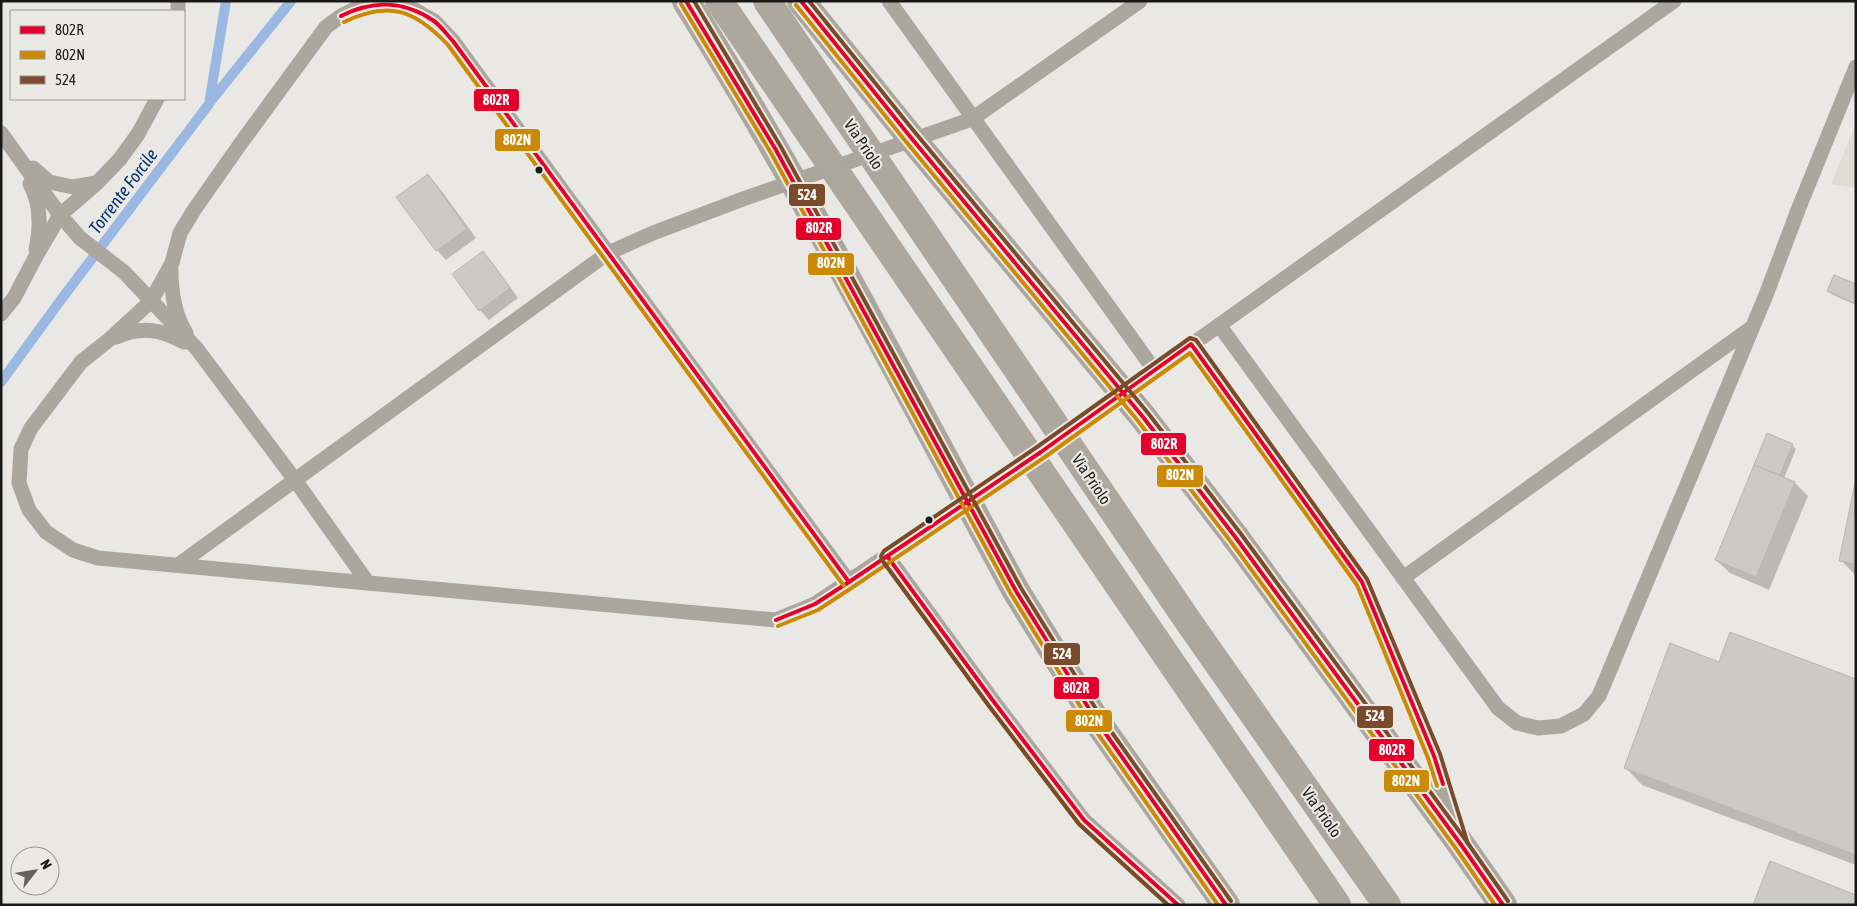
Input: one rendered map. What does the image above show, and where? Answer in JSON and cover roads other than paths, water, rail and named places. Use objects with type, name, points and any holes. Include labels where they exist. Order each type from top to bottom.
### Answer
[{"type":"main road","points":[[719,1],[1337,905]]},
{"type":"main road","name":"Via Priolo","points":[[767,1],[1188,621],[1387,905]]},
{"type":"street","points":[[686,1],[776,150],[1016,591],[1096,720],[1226,905]]},
{"type":"street","points":[[802,1],[908,134],[1143,417],[1236,538],[1462,846],[1503,905]]},
{"type":"lane","points":[[735,1],[1041,452]]},
{"type":"lane","points":[[889,1],[1155,371]]},
{"type":"lane","points":[[178,564],[608,253],[652,233],[845,162],[972,119],[1140,1]]},
{"type":"lane","points":[[172,263],[152,301],[81,362],[31,428],[20,450],[19,483],[29,510],[46,532],[73,550],[98,558],[776,620],[815,604],[1041,452],[1674,1]]},
{"type":"lane","points":[[196,349],[182,326],[171,288],[172,263],[180,233],[194,210],[326,27],[341,16],[357,8],[385,2],[413,8],[434,21],[453,41],[849,582]]},
{"type":"lane","points":[[1219,325],[1498,708],[1517,723],[1538,728],[1561,726],[1584,714],[1599,696],[1766,295],[1856,67]]},
{"type":"lane","points":[[1,314],[14,298],[60,216],[97,183],[120,159],[138,134],[156,100]]},
{"type":"lane","points":[[1,133],[60,216],[80,238],[124,272],[196,349],[295,480],[368,583]]},
{"type":"lane","points":[[11,149],[49,182],[73,187],[97,183]]},
{"type":"lane","points":[[11,149],[34,193],[38,209],[40,230],[35,258]]},
{"type":"lane","points":[[1403,578],[1751,328]]},
{"type":"lane","points":[[110,339],[132,330],[154,330],[169,334],[196,349]]},
{"type":"lane","points":[[1191,344],[1362,582],[1434,756],[1462,846]]},
{"type":"lane","points":[[888,556],[994,702],[1084,820],[1178,905]]},
{"type":"waterway","name":"Torrente Forcile","points":[[1,382],[209,104],[226,1]]},
{"type":"waterway","points":[[210,102],[291,1]]}]
